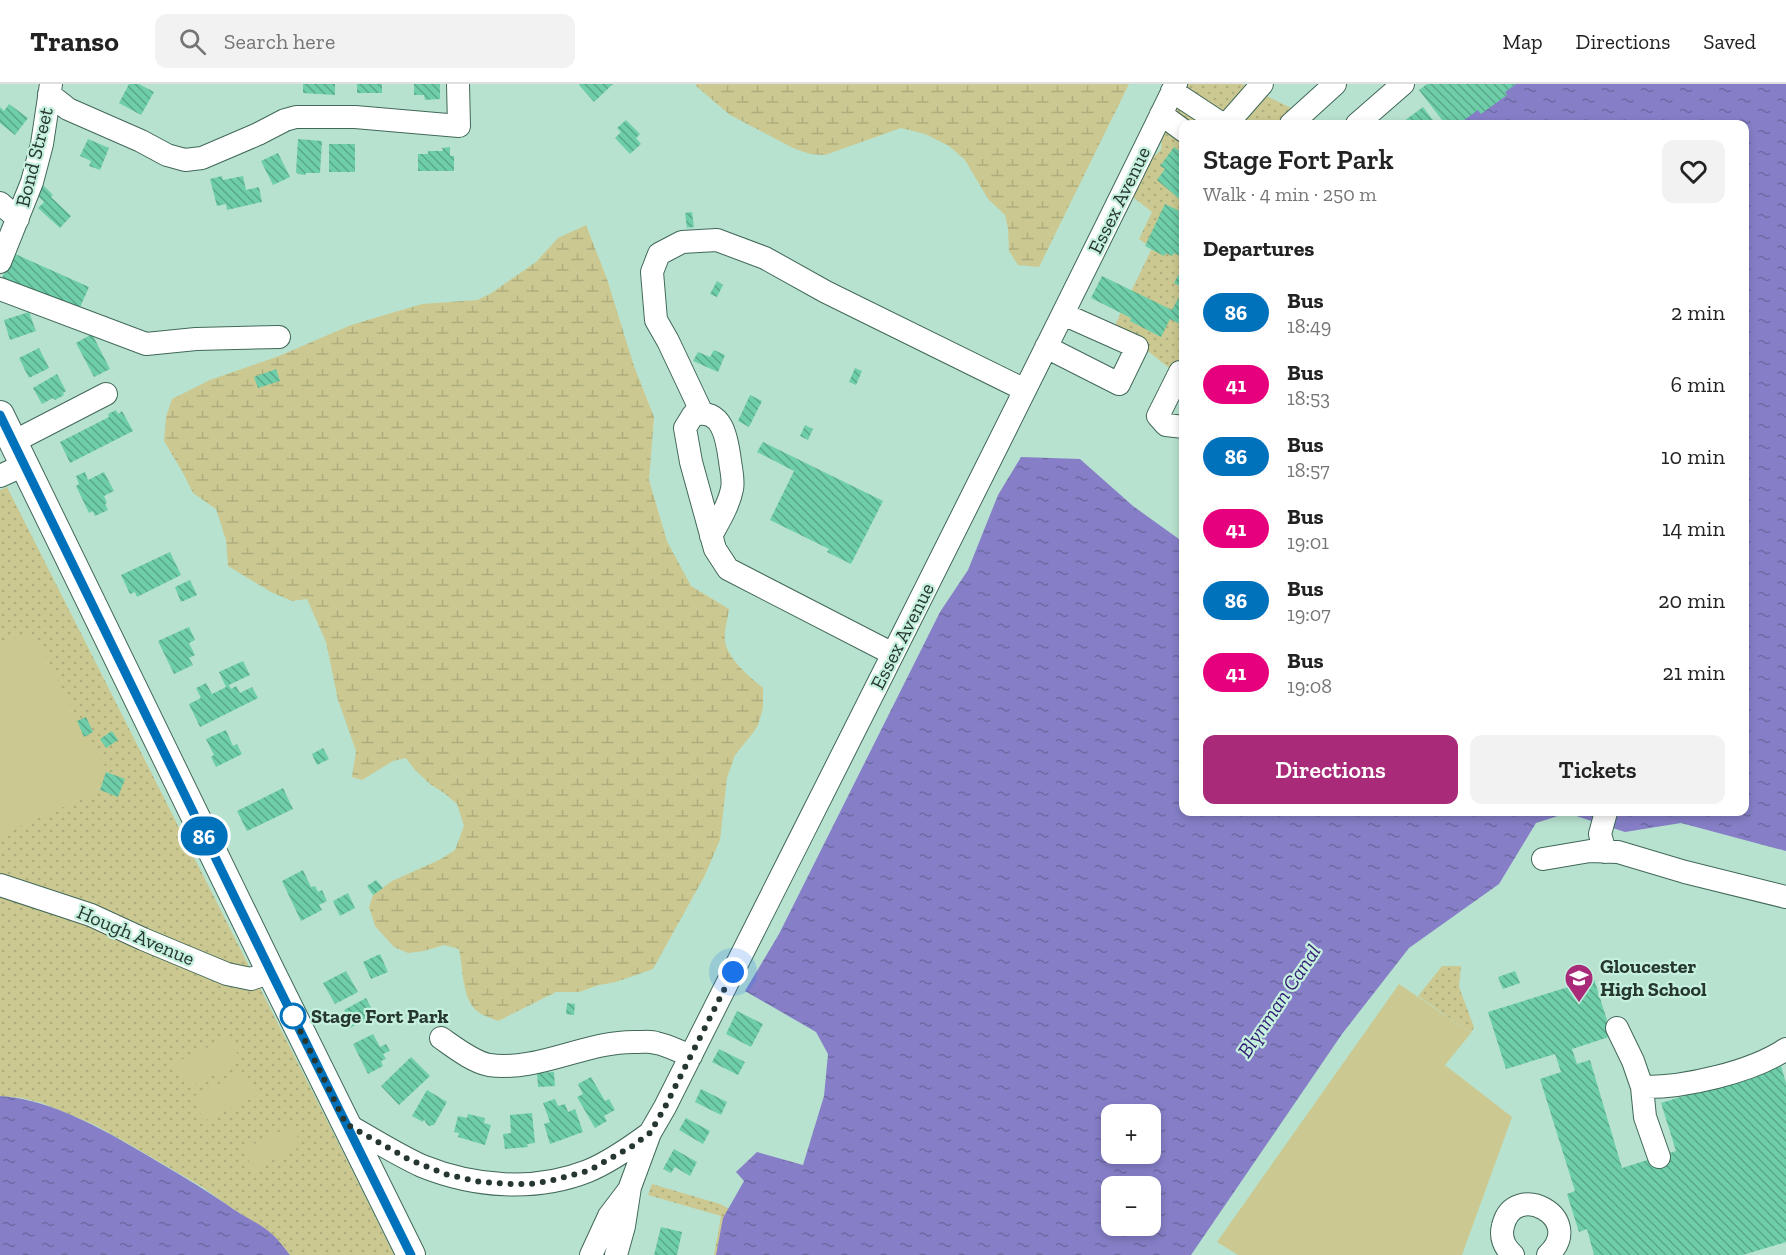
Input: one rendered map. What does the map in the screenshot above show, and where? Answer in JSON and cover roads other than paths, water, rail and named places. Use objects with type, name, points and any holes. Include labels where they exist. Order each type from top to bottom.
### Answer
[{"type":"main road","points":[[0,415],[12,461],[271,972],[411,1255]]},
{"type":"street","points":[[50,89],[68,109],[167,155],[185,160],[202,158],[296,117],[355,117],[459,126],[458,84]]},
{"type":"street","points":[[1230,120],[1262,84]]},
{"type":"street","points":[[1295,120],[1335,84]]},
{"type":"street","points":[[1362,120],[1403,84]]},
{"type":"street","points":[[1174,88],[1216,120]]},
{"type":"street","name":"Essex Avenue","points":[[616,1255],[624,1226],[630,1187],[650,1133],[893,654],[1174,88]]},
{"type":"street","name":"Bond Street","points":[[0,262],[32,182],[42,144],[50,89]]},
{"type":"street","points":[[1161,114],[1179,127]]},
{"type":"street","points":[[0,203],[18,219]]},
{"type":"street","points":[[702,413],[656,320],[652,272],[659,254],[682,242],[717,240],[765,258],[836,297],[1025,390]]},
{"type":"street","points":[[0,289],[146,344],[196,339],[279,338]]},
{"type":"street","points":[[1046,347],[1119,384],[1137,347],[1063,314]]},
{"type":"street","points":[[1179,374],[1158,416],[1166,425],[1179,426]]},
{"type":"street","points":[[12,461],[106,394]]},
{"type":"street","points":[[711,536],[729,500],[733,485],[725,431],[715,417],[702,413],[693,415],[685,428],[691,462],[711,536],[715,549],[728,569],[893,654]]},
{"type":"street","points":[[1605,816],[1600,834],[1605,852]]},
{"type":"street","points":[[1543,858],[1590,851],[1618,852],[1685,872],[1786,897]]},
{"type":"street","name":"Hough Avenue","points":[[0,885],[91,915],[143,939],[202,958],[227,974],[251,979],[271,972]]},
{"type":"street","points":[[1617,1029],[1642,1087],[1645,1117],[1659,1156]]},
{"type":"street","points":[[441,1038],[459,1051],[487,1064],[508,1065],[536,1062],[605,1044],[630,1042],[656,1042],[691,1056]]},
{"type":"street","points":[[1642,1087],[1687,1084],[1776,1056],[1786,1049]]},
{"type":"street","points":[[346,1124],[414,1161],[445,1174],[465,1180],[512,1184],[549,1181],[588,1171],[631,1147],[650,1133]]},
{"type":"street","name":"Essex Avenue","points":[[591,1255],[609,1216],[630,1187]]},
{"type":"street","points":[[1511,1255],[1503,1240],[1503,1223],[1514,1210],[1523,1205],[1534,1204],[1550,1212],[1558,1226],[1557,1243],[1548,1255]]},
{"type":"water","points":[[1494,84],[1786,84],[1786,851],[1681,823],[1625,832],[1576,816],[1749,816],[1749,120],[1457,120]]},
{"type":"water","name":"Blynman Canal","points":[[1021,457],[1080,459],[1133,506],[1179,539],[1179,816],[1558,816],[1536,823],[1499,884],[1409,948],[1342,1034],[1191,1255],[716,1255],[723,1218],[744,1181],[736,1172],[757,1152],[803,1165],[824,1096],[828,1054],[816,1032],[745,991],[779,934],[940,612],[968,570],[998,495]]},
{"type":"water","points":[[0,1096],[44,1105],[72,1115],[112,1135],[261,1226],[275,1236],[290,1255],[0,1255]]},
{"type":"place","name":"Gloucester High School","points":[[1579,1004]]},
{"type":"place","name":"Stage Fort Park","points":[[293,1016]]}]
